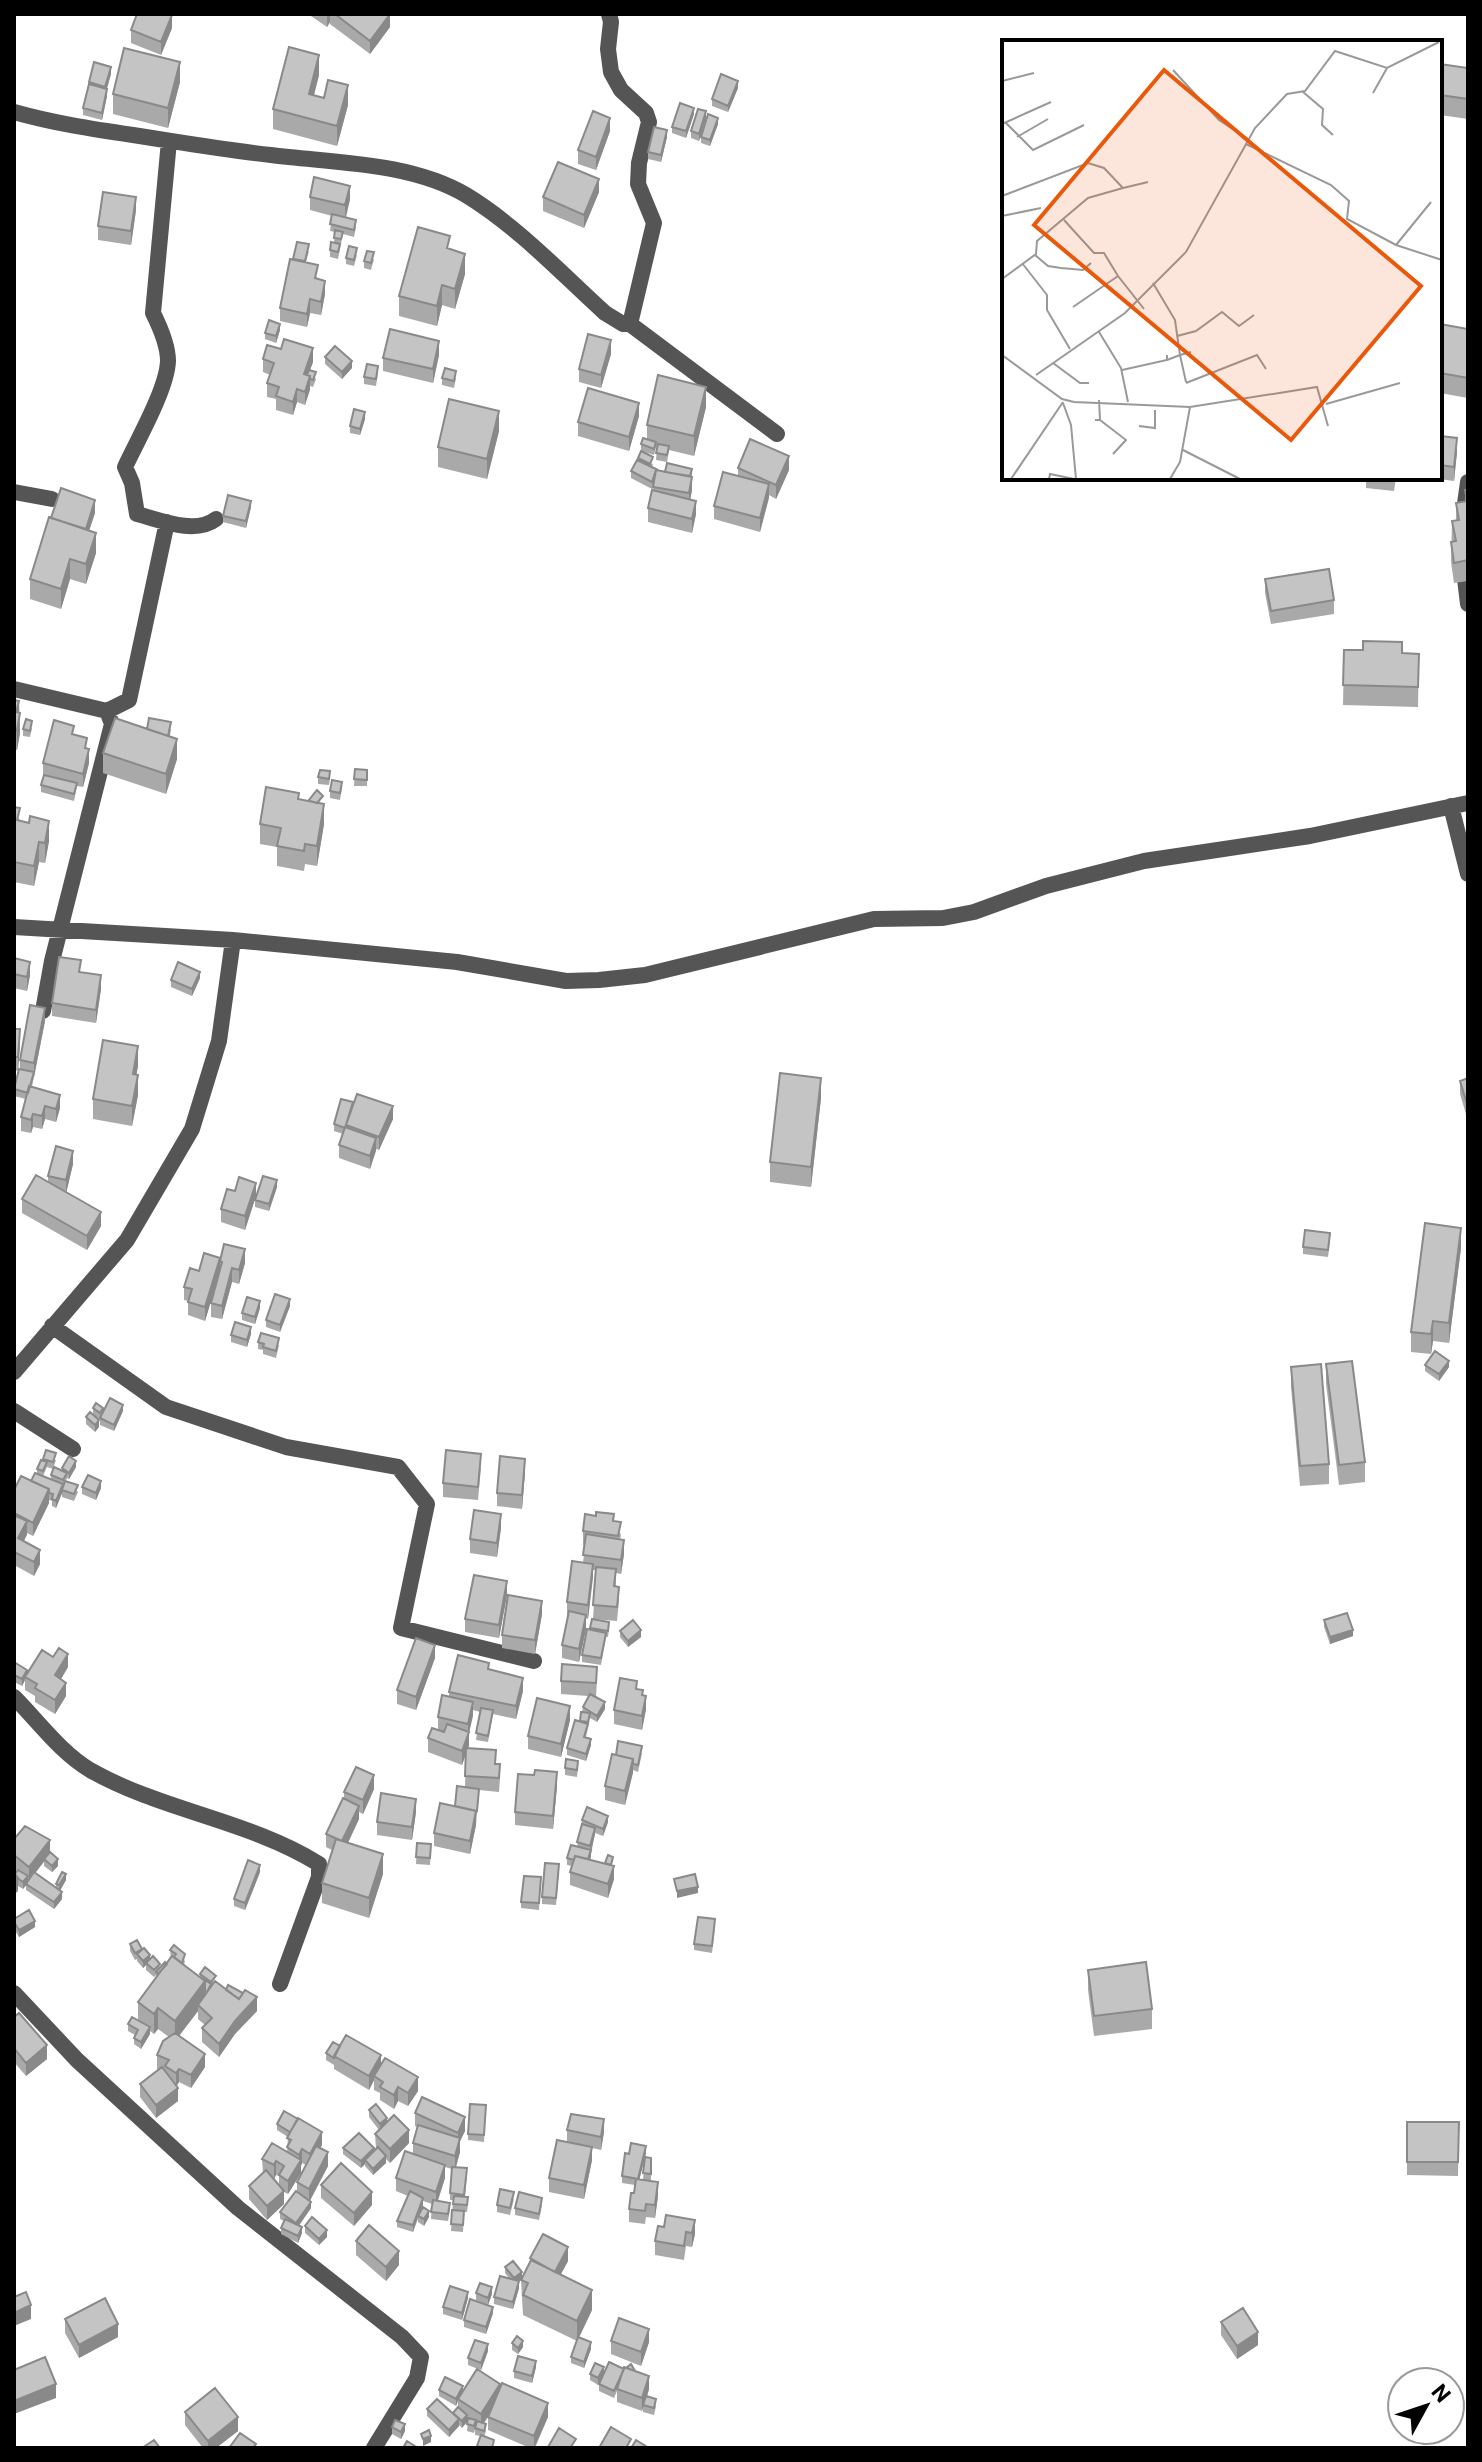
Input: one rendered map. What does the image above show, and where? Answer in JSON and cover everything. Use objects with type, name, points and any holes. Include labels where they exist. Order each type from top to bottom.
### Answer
[{"type":"street","points":[[609,14],[611,72],[621,90],[646,113],[649,122],[639,163],[638,184],[654,223],[630,324]]},
{"type":"street","points":[[14,112],[52,123],[377,168],[437,182],[465,195],[503,222],[605,313],[623,324],[630,324],[777,434]]},
{"type":"street","points":[[169,141],[153,313],[162,331],[168,361],[162,386],[125,467],[132,483],[137,514],[167,522],[207,526],[216,519]]},
{"type":"street","points":[[1468,482],[1461,536],[1468,604]]},
{"type":"street","points":[[14,492],[52,499]]},
{"type":"street","points":[[14,689],[107,711],[129,700],[167,522]]},
{"type":"street","points":[[43,1011],[52,961],[112,724],[107,711]]},
{"type":"street","points":[[14,927],[233,940],[457,962],[566,981],[645,975],[874,919],[943,918],[974,912],[1046,886],[1144,861],[1310,836],[1460,804],[1468,874]]},
{"type":"street","points":[[14,1372],[127,1240],[192,1129],[219,1041],[233,940]]},
{"type":"street","points":[[52,1326],[166,1407],[286,1447],[398,1467],[427,1504],[401,1628],[534,1661]]},
{"type":"street","points":[[14,1411],[73,1449]]},
{"type":"street","points":[[14,1697],[56,1742],[88,1768],[135,1791],[246,1828],[319,1864],[319,1877],[280,1984]]},
{"type":"street","points":[[14,1993],[77,2060],[238,2208],[402,2337],[421,2357],[417,2378],[374,2448]]},
{"type":"building","points":[[137,14],[172,15],[161,42],[131,30]]},
{"type":"building","points":[[335,14],[390,14],[370,41]]},
{"type":"building","points":[[289,47],[319,55],[309,94],[324,98],[328,80],[348,85],[337,126],[273,109]]},
{"type":"building","points":[[124,48],[180,62],[168,108],[113,94]]},
{"type":"building","points":[[94,62],[111,67],[105,87],[89,82]]},
{"type":"building","points":[[1442,64],[1468,68],[1468,99],[1442,95]]},
{"type":"building","points":[[721,74],[738,81],[728,106],[712,99]]},
{"type":"building","points":[[89,84],[107,89],[102,113],[83,108]]},
{"type":"building","points":[[680,103],[694,108],[686,131],[672,127]]},
{"type":"building","points":[[698,109],[706,111],[699,134],[691,131]]},
{"type":"building","points":[[593,111],[610,118],[596,157],[578,150]]},
{"type":"building","points":[[708,114],[718,118],[710,140],[701,137]]},
{"type":"building","points":[[654,127],[667,130],[661,155],[648,152]]},
{"type":"building","points":[[558,162],[599,179],[584,215],[543,197]]},
{"type":"building","points":[[314,177],[350,186],[345,205],[310,197]]},
{"type":"building","points":[[103,192],[136,197],[131,231],[98,226]]},
{"type":"building","points":[[332,214],[356,220],[354,230],[330,224]]},
{"type":"building","points":[[418,227],[450,236],[447,248],[465,254],[455,289],[442,285],[437,306],[399,296]]},
{"type":"building","points":[[335,230],[343,232],[341,239],[334,238]]},
{"type":"building","points":[[297,242],[309,244],[305,261],[293,259]]},
{"type":"building","points":[[331,242],[340,244],[338,252],[330,250]]},
{"type":"building","points":[[349,246],[357,248],[354,260],[346,258]]},
{"type":"building","points":[[367,251],[374,252],[371,263],[364,261]]},
{"type":"building","points":[[290,259],[318,265],[315,278],[325,281],[321,302],[310,299],[307,314],[280,308]]},
{"type":"building","points":[[269,320],[280,324],[276,336],[265,333]]},
{"type":"building","points":[[1442,324],[1468,329],[1468,378],[1442,373]]},
{"type":"building","points":[[390,329],[439,341],[433,369],[383,358]]},
{"type":"building","points":[[588,334],[611,340],[601,375],[579,369]]},
{"type":"building","points":[[284,339],[313,348],[304,374],[310,376],[305,392],[297,389],[293,402],[276,396],[279,387],[267,383],[274,363],[263,359],[267,345],[281,349]]},
{"type":"building","points":[[335,346],[352,361],[342,372],[325,357]]},
{"type":"building","points":[[367,364],[378,366],[376,379],[364,377]]},
{"type":"building","points":[[445,368],[456,371],[454,381],[442,378]]},
{"type":"building","points":[[309,370],[316,372],[313,380],[307,375]]},
{"type":"building","points":[[658,375],[706,387],[694,436],[647,425]]},
{"type":"building","points":[[588,388],[639,403],[629,437],[578,422]]},
{"type":"building","points":[[449,399],[499,411],[487,459],[438,447]]},
{"type":"building","points":[[354,409],[365,412],[360,429],[350,426]]},
{"type":"building","points":[[1442,436],[1457,438],[1454,467],[1442,465]]},
{"type":"building","points":[[643,438],[656,442],[654,449],[641,444]]},
{"type":"building","points":[[750,439],[789,456],[776,485],[738,468]]},
{"type":"building","points":[[658,444],[669,446],[667,455],[656,453]]},
{"type":"building","points":[[641,451],[653,457],[650,464],[638,458]]},
{"type":"building","points":[[637,460],[658,470],[652,482],[631,471]]},
{"type":"building","points":[[667,463],[692,469],[690,476],[665,472]]},
{"type":"building","points":[[656,470],[692,477],[689,493],[653,487]]},
{"type":"building","points":[[723,472],[769,484],[760,518],[714,506]]},
{"type":"building","points":[[61,488],[95,500],[86,529],[51,518]]},
{"type":"building","points":[[652,490],[696,501],[692,519],[648,508]]},
{"type":"building","points":[[1465,490],[1468,490],[1468,560],[1454,563],[1451,542],[1456,541],[1452,521],[1459,520],[1456,503],[1467,501]]},
{"type":"building","points":[[228,495],[251,501],[246,521],[223,516]]},
{"type":"building","points":[[49,517],[96,533],[86,564],[70,559],[61,589],[30,579]]},
{"type":"building","points":[[1329,569],[1334,600],[1271,611],[1265,579]]},
{"type":"building","points":[[1363,641],[1402,642],[1402,653],[1419,654],[1418,687],[1343,685],[1344,650],[1363,650]]},
{"type":"building","points":[[14,700],[19,701],[17,730],[14,730]]},
{"type":"building","points":[[115,718],[177,739],[166,774],[103,753]]},
{"type":"building","points":[[149,718],[171,722],[168,736],[147,729]]},
{"type":"building","points":[[26,719],[32,721],[30,731],[23,729]]},
{"type":"building","points":[[54,720],[74,726],[72,734],[87,738],[85,748],[89,749],[83,774],[43,763]]},
{"type":"building","points":[[355,769],[367,770],[367,780],[354,779]]},
{"type":"building","points":[[320,770],[330,771],[329,779],[318,777]]},
{"type":"building","points":[[44,775],[77,783],[74,794],[41,785]]},
{"type":"building","points":[[332,780],[342,782],[340,793],[330,791]]},
{"type":"building","points":[[266,787],[299,793],[298,799],[324,804],[317,846],[305,844],[304,851],[277,846],[281,828],[260,824]]},
{"type":"building","points":[[317,790],[323,796],[317,803],[310,801],[309,800]]},
{"type":"building","points":[[14,807],[20,808],[17,820],[29,823],[30,816],[49,821],[45,843],[39,842],[34,866],[14,862]]},
{"type":"building","points":[[59,957],[81,960],[79,972],[101,975],[96,1010],[52,1003]]},
{"type":"building","points":[[14,958],[30,962],[27,977],[14,974]]},
{"type":"building","points":[[178,962],[200,972],[192,989],[171,980]]},
{"type":"building","points":[[30,1005],[45,1008],[34,1063],[20,1060]]},
{"type":"building","points":[[14,1029],[20,1029],[18,1057],[14,1057]]},
{"type":"building","points":[[103,1040],[138,1046],[133,1074],[138,1075],[132,1106],[93,1099]]},
{"type":"building","points":[[19,1069],[34,1072],[28,1093],[14,1089]]},
{"type":"building","points":[[780,1073],[821,1078],[811,1167],[770,1162]]},
{"type":"building","points":[[1468,1078],[1468,1107],[1460,1081]]},
{"type":"building","points":[[29,1086],[60,1095],[56,1109],[45,1106],[42,1116],[33,1114],[31,1120],[21,1117]]},
{"type":"building","points":[[357,1094],[393,1106],[379,1137],[346,1125]]},
{"type":"building","points":[[341,1099],[353,1102],[345,1128],[334,1124]]},
{"type":"building","points":[[345,1127],[376,1138],[370,1156],[339,1145]]},
{"type":"building","points":[[56,1146],[73,1151],[66,1180],[48,1176]]},
{"type":"building","points":[[36,1175],[101,1212],[87,1236],[22,1199]]},
{"type":"building","points":[[263,1176],[277,1180],[269,1204],[255,1200]]},
{"type":"building","points":[[239,1177],[256,1183],[245,1216],[221,1209],[227,1189],[235,1191]]},
{"type":"building","points":[[1425,1223],[1461,1228],[1449,1323],[1433,1321],[1431,1334],[1411,1332]]},
{"type":"building","points":[[1305,1230],[1330,1233],[1328,1250],[1303,1247]]},
{"type":"building","points":[[224,1244],[245,1249],[239,1270],[232,1268],[222,1306],[211,1303]]},
{"type":"building","points":[[204,1253],[220,1258],[205,1307],[188,1302],[192,1289],[184,1287],[190,1268],[199,1271]]},
{"type":"building","points":[[275,1294],[290,1299],[280,1325],[266,1320]]},
{"type":"building","points":[[247,1297],[260,1301],[255,1317],[242,1313]]},
{"type":"building","points":[[235,1322],[251,1327],[247,1340],[231,1335]]},
{"type":"building","points":[[261,1333],[279,1338],[276,1351],[258,1342]]},
{"type":"building","points":[[1435,1351],[1449,1361],[1439,1374],[1425,1365]]},
{"type":"building","points":[[1352,1361],[1365,1462],[1339,1465],[1326,1364]]},
{"type":"building","points":[[1321,1364],[1329,1464],[1300,1466],[1291,1367]]},
{"type":"building","points":[[110,1398],[123,1405],[114,1425],[100,1418]]},
{"type":"building","points":[[96,1403],[103,1408],[100,1413],[93,1408]]},
{"type":"building","points":[[90,1412],[99,1420],[95,1425],[86,1417]]},
{"type":"building","points":[[46,1450],[56,1453],[53,1462],[43,1459]]},
{"type":"building","points":[[446,1450],[481,1454],[478,1487],[443,1483]]},
{"type":"building","points":[[69,1456],[76,1461],[69,1473],[62,1468]]},
{"type":"building","points":[[500,1456],[525,1459],[522,1495],[497,1493]]},
{"type":"building","points":[[41,1460],[47,1462],[43,1471],[37,1469]]},
{"type":"building","points":[[54,1467],[67,1473],[63,1480],[51,1475]]},
{"type":"building","points":[[35,1473],[63,1484],[56,1501],[52,1499],[49,1489],[31,1481]]},
{"type":"building","points":[[88,1475],[101,1481],[96,1493],[82,1487]]},
{"type":"building","points":[[21,1476],[49,1489],[33,1523],[14,1513],[14,1490]]},
{"type":"building","points":[[65,1481],[78,1485],[74,1494],[62,1490]]},
{"type":"building","points":[[474,1510],[501,1514],[497,1543],[470,1539]]},
{"type":"building","points":[[596,1512],[614,1514],[613,1521],[621,1522],[618,1536],[583,1531],[585,1514],[596,1516]]},
{"type":"building","points":[[16,1516],[27,1521],[18,1538],[40,1550],[34,1562],[14,1552]]},
{"type":"building","points":[[586,1534],[624,1540],[621,1560],[583,1555]]},
{"type":"building","points":[[572,1561],[593,1564],[588,1605],[567,1602]]},
{"type":"building","points":[[596,1567],[616,1569],[614,1586],[619,1587],[617,1607],[593,1605]]},
{"type":"building","points":[[474,1575],[507,1581],[499,1625],[465,1619]]},
{"type":"building","points":[[508,1595],[542,1601],[535,1640],[502,1635]]},
{"type":"building","points":[[569,1611],[586,1615],[579,1649],[562,1645]]},
{"type":"building","points":[[1347,1613],[1353,1630],[1330,1637],[1324,1620]]},
{"type":"building","points":[[592,1619],[609,1622],[608,1631],[590,1628]]},
{"type":"building","points":[[633,1620],[641,1630],[628,1641],[620,1631]]},
{"type":"building","points":[[587,1629],[606,1633],[601,1658],[582,1655]]},
{"type":"building","points":[[416,1638],[435,1645],[416,1697],[397,1690]]},
{"type":"building","points":[[59,1648],[68,1654],[55,1675],[66,1683],[55,1700],[35,1688],[37,1684],[25,1677],[42,1650],[53,1657]]},
{"type":"building","points":[[458,1655],[489,1663],[488,1669],[523,1678],[516,1706],[449,1692]]},
{"type":"building","points":[[14,1662],[27,1670],[22,1679],[14,1675]]},
{"type":"building","points":[[562,1664],[597,1667],[596,1683],[561,1681]]},
{"type":"building","points":[[620,1678],[637,1681],[636,1689],[643,1690],[642,1695],[646,1696],[642,1716],[614,1710]]},
{"type":"building","points":[[590,1694],[605,1702],[597,1716],[583,1707]]},
{"type":"building","points":[[442,1695],[473,1702],[468,1724],[438,1717]]},
{"type":"building","points":[[537,1698],[570,1706],[561,1744],[528,1736]]},
{"type":"building","points":[[481,1708],[493,1710],[488,1736],[476,1733]]},
{"type":"building","points":[[581,1712],[590,1713],[588,1722],[580,1721]]},
{"type":"building","points":[[575,1720],[588,1724],[584,1737],[591,1739],[586,1754],[567,1748]]},
{"type":"building","points":[[447,1724],[469,1732],[462,1751],[428,1738],[432,1728],[444,1732]]},
{"type":"building","points":[[618,1741],[642,1746],[638,1765],[633,1764],[633,1759],[616,1755]]},
{"type":"building","points":[[466,1748],[496,1750],[495,1764],[500,1764],[499,1778],[465,1776]]},
{"type":"building","points":[[612,1754],[633,1759],[625,1791],[605,1786]]},
{"type":"building","points":[[566,1759],[578,1761],[577,1770],[565,1768]]},
{"type":"building","points":[[356,1767],[374,1775],[363,1800],[344,1792]]},
{"type":"building","points":[[535,1770],[557,1772],[553,1816],[515,1812],[518,1774],[534,1775]]},
{"type":"building","points":[[457,1786],[479,1789],[477,1811],[455,1806]]},
{"type":"building","points":[[381,1793],[416,1799],[412,1827],[377,1822]]},
{"type":"building","points":[[343,1798],[359,1806],[342,1841],[326,1834]]},
{"type":"building","points":[[440,1803],[476,1811],[470,1841],[434,1833]]},
{"type":"building","points":[[587,1807],[608,1816],[603,1829],[582,1820]]},
{"type":"building","points":[[582,1824],[595,1828],[590,1846],[577,1842]]},
{"type":"building","points":[[25,1826],[50,1840],[29,1867],[14,1855],[14,1839]]},
{"type":"building","points":[[336,1839],[383,1854],[369,1898],[322,1883]]},
{"type":"building","points":[[417,1843],[431,1844],[430,1858],[416,1857]]},
{"type":"building","points":[[571,1845],[591,1850],[588,1859],[567,1858]]},
{"type":"building","points":[[50,1852],[58,1859],[52,1866],[44,1859]]},
{"type":"building","points":[[608,1855],[613,1857],[611,1865],[605,1863]]},
{"type":"building","points":[[575,1856],[614,1866],[608,1884],[570,1872]]},
{"type":"building","points":[[248,1860],[260,1865],[245,1903],[234,1899]]},
{"type":"building","points":[[545,1863],[559,1864],[556,1898],[542,1897]]},
{"type":"building","points":[[18,1870],[28,1876],[23,1882],[15,1874]]},
{"type":"building","points":[[34,1872],[62,1892],[54,1902],[26,1884]]},
{"type":"building","points":[[62,1872],[66,1874],[59,1885],[56,1884]]},
{"type":"building","points":[[695,1874],[698,1887],[677,1891],[674,1879]]},
{"type":"building","points":[[524,1876],[541,1877],[539,1903],[521,1902]]},
{"type":"building","points":[[29,1910],[35,1921],[19,1930],[14,1919]]},
{"type":"building","points":[[698,1917],[715,1919],[712,1946],[694,1944]]},
{"type":"building","points":[[137,1940],[142,1949],[135,1953],[130,1944]]},
{"type":"building","points":[[174,1945],[185,1954],[182,1963],[170,1950]]},
{"type":"building","points":[[144,1948],[150,1955],[143,1961],[137,1954]]},
{"type":"building","points":[[153,1956],[160,1964],[154,1970],[146,1963]]},
{"type":"building","points":[[172,1956],[205,1981],[175,2021],[158,2008],[154,2014],[138,2002]]},
{"type":"building","points":[[1146,1962],[1152,2009],[1094,2016],[1088,1970]]},
{"type":"building","points":[[205,1967],[216,1976],[211,1982],[200,1974]]},
{"type":"building","points":[[203,1979],[211,1984],[207,1992],[205,1991]]},
{"type":"building","points":[[215,1981],[239,1999],[245,1990],[257,1997],[219,2044],[202,2028],[212,2018],[198,2005]]},
{"type":"building","points":[[228,1985],[243,1993],[239,1999],[226,1990]]},
{"type":"building","points":[[19,2013],[47,2045],[26,2063],[14,2048],[14,2017]]},
{"type":"building","points":[[132,2017],[150,2027],[141,2042],[134,2038],[138,2030],[128,2024]]},
{"type":"building","points":[[175,2033],[205,2054],[191,2075],[179,2069],[176,2073],[165,2066],[169,2060],[157,2055],[163,2041]]},
{"type":"building","points":[[346,2035],[381,2055],[369,2076],[334,2056]]},
{"type":"building","points":[[333,2042],[340,2046],[334,2058],[326,2053]]},
{"type":"building","points":[[385,2058],[418,2077],[408,2093],[398,2087],[394,2095],[380,2087],[383,2082],[374,2076]]},
{"type":"building","points":[[162,2067],[178,2088],[156,2105],[140,2084]]},
{"type":"building","points":[[422,2097],[465,2117],[458,2133],[415,2113]]},
{"type":"building","points":[[376,2104],[387,2118],[380,2124],[369,2110]]},
{"type":"building","points":[[470,2104],[486,2105],[484,2135],[468,2134]]},
{"type":"building","points":[[284,2111],[298,2119],[290,2132],[277,2124]]},
{"type":"building","points":[[571,2114],[604,2119],[601,2137],[567,2130]]},
{"type":"building","points":[[394,2115],[409,2130],[390,2149],[375,2134]]},
{"type":"building","points":[[298,2118],[322,2132],[310,2154],[302,2149],[299,2155],[287,2147],[291,2140],[287,2138]]},
{"type":"building","points":[[1407,2122],[1459,2122],[1458,2162],[1407,2162]]},
{"type":"building","points":[[418,2125],[460,2138],[455,2156],[413,2143]]},
{"type":"building","points":[[359,2133],[374,2148],[361,2161],[343,2148]]},
{"type":"building","points":[[557,2140],[592,2147],[584,2185],[549,2178]]},
{"type":"building","points":[[272,2143],[301,2160],[288,2181],[279,2175],[284,2166],[262,2159]]},
{"type":"building","points":[[631,2143],[646,2146],[638,2179],[622,2176],[625,2153],[629,2154]]},
{"type":"building","points":[[316,2146],[328,2152],[309,2189],[297,2182]]},
{"type":"building","points":[[378,2147],[386,2156],[373,2169],[365,2160]]},
{"type":"building","points":[[405,2151],[445,2165],[436,2192],[396,2178]]},
{"type":"building","points":[[645,2157],[651,2158],[651,2174],[643,2173]]},
{"type":"building","points":[[341,2163],[372,2192],[354,2213],[321,2185]]},
{"type":"building","points":[[452,2167],[467,2168],[464,2195],[450,2193]]},
{"type":"building","points":[[266,2170],[284,2191],[267,2206],[249,2186]]},
{"type":"building","points":[[636,2179],[658,2182],[655,2205],[646,2204],[645,2211],[629,2209]]},
{"type":"building","points":[[500,2189],[514,2192],[510,2208],[497,2205]]},
{"type":"building","points":[[296,2191],[311,2202],[296,2223],[280,2212]]},
{"type":"building","points":[[410,2191],[423,2198],[413,2225],[397,2221]]},
{"type":"building","points":[[519,2192],[542,2198],[539,2214],[515,2208]]},
{"type":"building","points":[[454,2196],[468,2197],[467,2205],[453,2204]]},
{"type":"building","points":[[433,2200],[450,2203],[448,2214],[431,2212]]},
{"type":"building","points":[[423,2207],[429,2211],[424,2219],[418,2216]]},
{"type":"building","points":[[452,2210],[464,2211],[463,2225],[451,2224]]},
{"type":"building","points":[[666,2215],[695,2220],[692,2233],[686,2232],[684,2246],[655,2241],[658,2226],[664,2227]]},
{"type":"building","points":[[312,2217],[327,2230],[319,2239],[305,2226]]},
{"type":"building","points":[[285,2219],[302,2227],[298,2236],[281,2228]]},
{"type":"building","points":[[369,2225],[399,2251],[386,2267],[356,2241]]},
{"type":"building","points":[[543,2234],[568,2247],[555,2272],[530,2258]]},
{"type":"building","points":[[531,2260],[592,2290],[577,2321],[523,2295],[528,2283],[521,2280]]},
{"type":"building","points":[[513,2261],[522,2272],[514,2278],[505,2267]]},
{"type":"building","points":[[500,2276],[519,2281],[513,2302],[494,2297]]},
{"type":"building","points":[[480,2283],[492,2287],[488,2298],[476,2293]]},
{"type":"building","points":[[450,2286],[468,2292],[462,2313],[443,2307]]},
{"type":"building","points":[[26,2292],[31,2305],[14,2313],[14,2297]]},
{"type":"building","points":[[105,2298],[118,2324],[79,2345],[65,2319]]},
{"type":"building","points":[[470,2299],[493,2307],[486,2327],[464,2320]]},
{"type":"building","points":[[1243,2308],[1258,2332],[1237,2346],[1221,2322]]},
{"type":"building","points":[[619,2318],[649,2329],[641,2352],[611,2341]]},
{"type":"building","points":[[517,2336],[523,2341],[518,2348],[512,2343]]},
{"type":"building","points":[[578,2337],[591,2342],[584,2362],[571,2357]]},
{"type":"building","points":[[475,2340],[488,2344],[481,2363],[468,2358]]},
{"type":"building","points":[[518,2356],[536,2361],[532,2376],[514,2371]]},
{"type":"building","points":[[45,2357],[56,2384],[14,2401],[14,2370]]},
{"type":"building","points":[[609,2362],[624,2369],[614,2391],[599,2384]]},
{"type":"building","points":[[595,2363],[604,2367],[598,2378],[590,2374]]},
{"type":"building","points":[[624,2367],[649,2376],[642,2398],[617,2389]]},
{"type":"building","points":[[477,2369],[500,2384],[481,2414],[458,2399]]},
{"type":"building","points":[[445,2377],[463,2386],[456,2399],[439,2390]]},
{"type":"building","points":[[502,2383],[548,2403],[534,2436],[488,2417]]},
{"type":"building","points":[[215,2388],[238,2417],[208,2441],[185,2412]]},
{"type":"building","points":[[646,2396],[656,2399],[654,2408],[643,2405]]},
{"type":"building","points":[[437,2399],[459,2419],[449,2430],[427,2409]]},
{"type":"building","points":[[458,2407],[467,2415],[462,2421],[453,2413]]},
{"type":"building","points":[[468,2418],[476,2420],[474,2426],[467,2424]]},
{"type":"building","points":[[395,2420],[405,2424],[401,2432],[392,2427]]},
{"type":"building","points":[[477,2421],[486,2424],[484,2431],[475,2428]]},
{"type":"building","points":[[611,2427],[631,2439],[626,2448],[599,2448]]},
{"type":"building","points":[[559,2428],[576,2439],[570,2448],[548,2447]]},
{"type":"building","points":[[429,2430],[431,2436],[423,2439],[421,2434]]},
{"type":"building","points":[[240,2433],[256,2444],[253,2448],[229,2448]]},
{"type":"building","points":[[481,2435],[494,2440],[492,2448],[477,2446]]},
{"type":"building","points":[[154,2440],[160,2448],[142,2448]]},
{"type":"building","points":[[636,2440],[649,2448],[631,2448]]},
{"type":"building","points":[[407,2441],[418,2448],[403,2448]]}]
